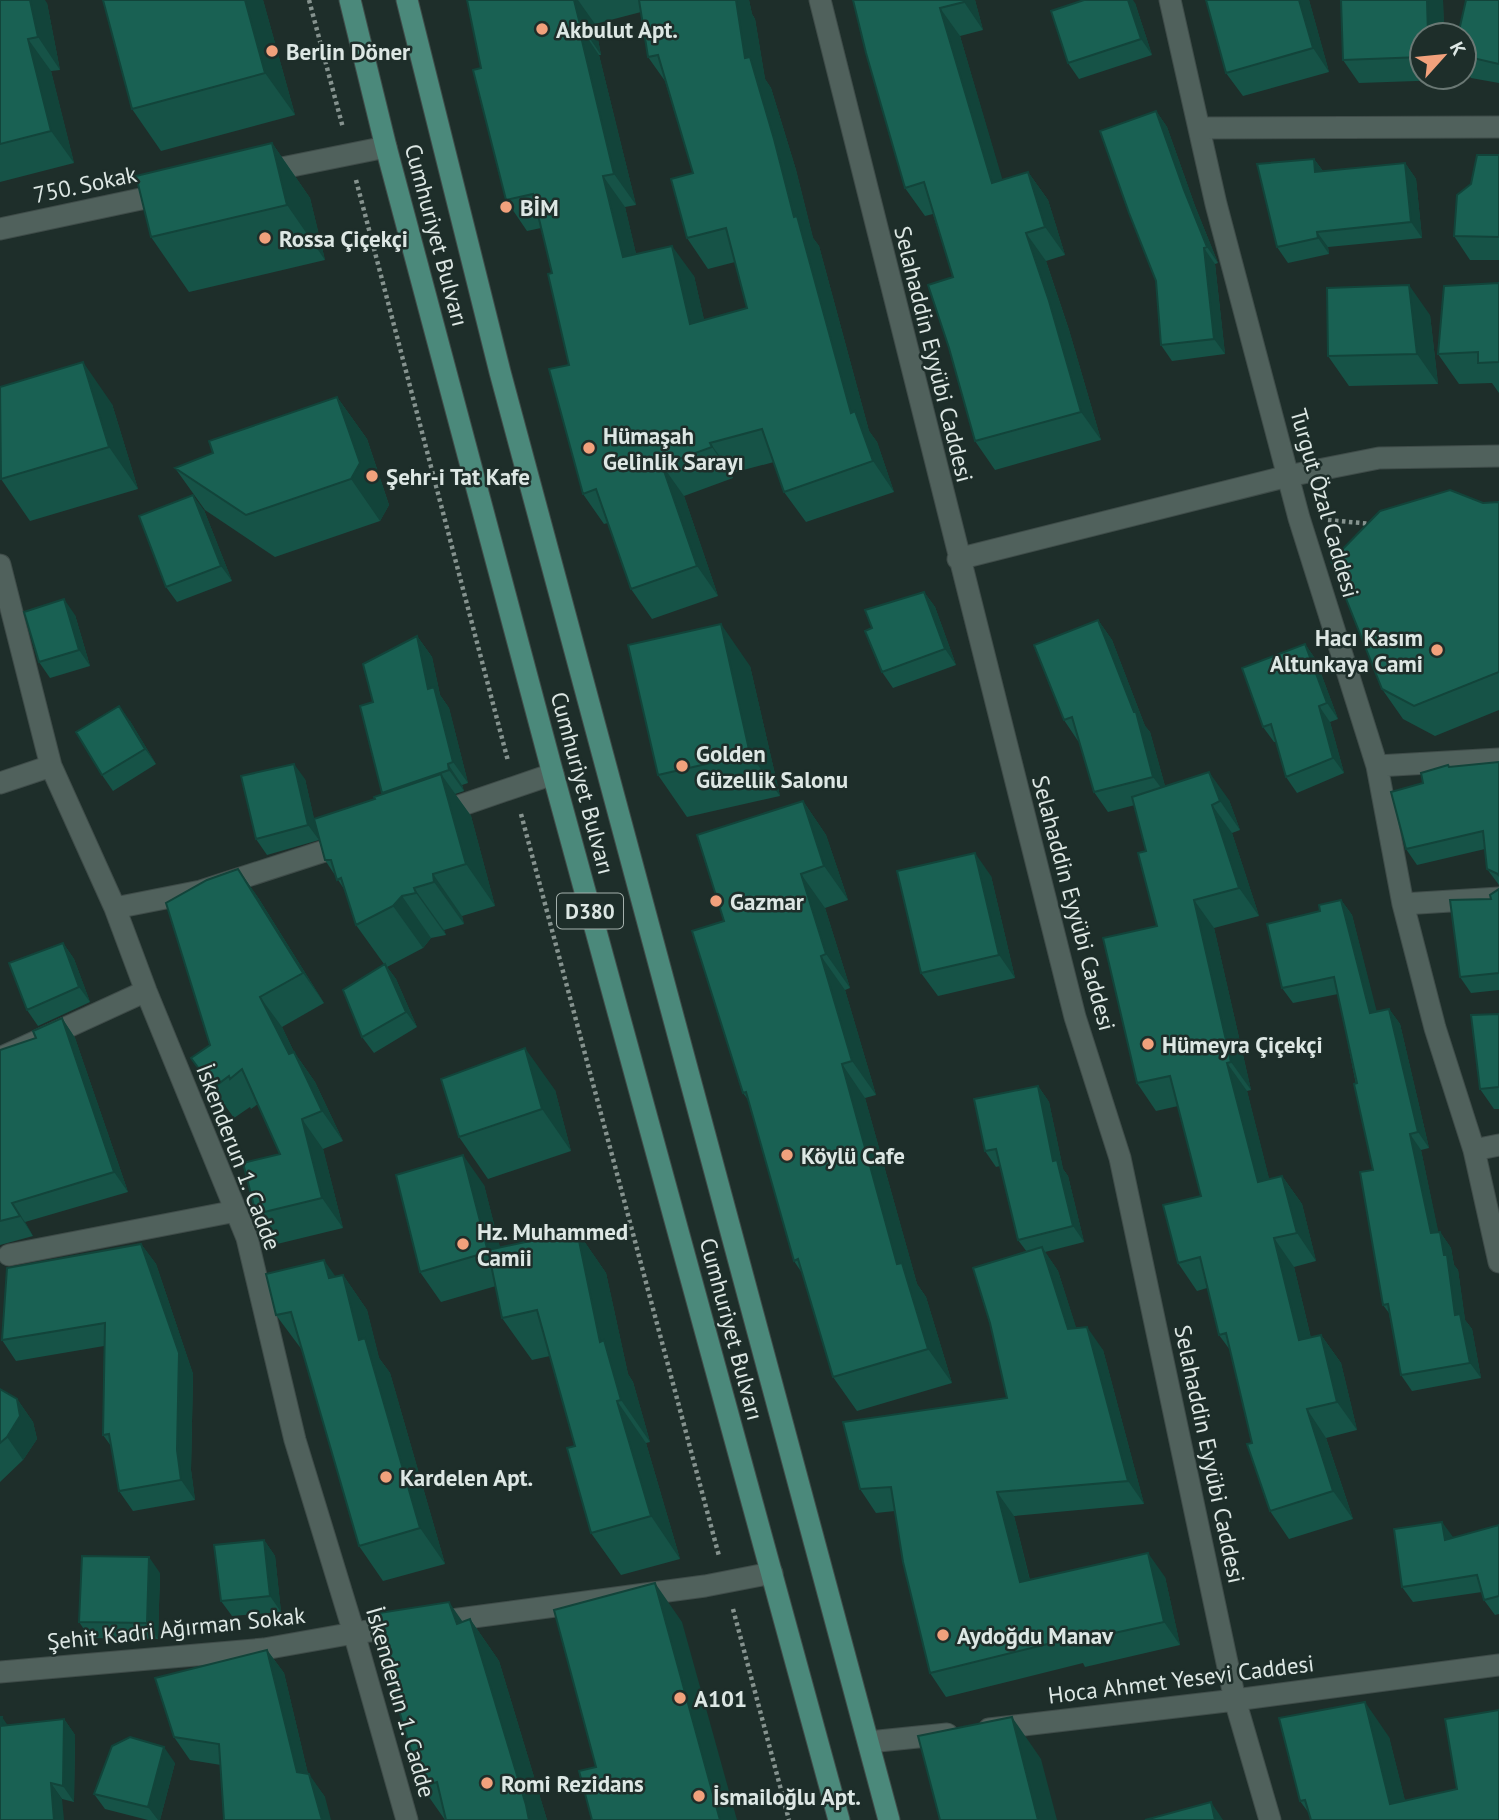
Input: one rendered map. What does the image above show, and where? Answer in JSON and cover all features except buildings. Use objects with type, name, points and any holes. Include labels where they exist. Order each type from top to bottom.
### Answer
[{"type":"main road","name":"Cumhuriyet Bulvarı","points":[[351,0],[386,147],[553,774],[839,1820]]},
{"type":"main road","name":"Cumhuriyet Bulvarı","points":[[407,0],[500,372],[890,1820]]},
{"type":"street","name":"Selahaddin Eyyübi Caddesi","points":[[820,0],[1074,1017],[1120,1158],[1235,1700],[1270,1820]]},
{"type":"street","name":"Turgut Özal Caddesi","points":[[1170,0],[1216,204],[1299,517],[1377,766],[1403,904],[1435,1028],[1474,1150],[1499,1262]]},
{"type":"street","points":[[1199,128],[1499,127]]},
{"type":"street","points":[[240,177],[386,147]]},
{"type":"street","name":"750. Sokak","points":[[0,229],[187,189]]},
{"type":"street","points":[[958,559],[1288,476],[1379,458],[1499,456]]},
{"type":"street","name":"İskenderun 1. Cadde","points":[[1,574],[51,766],[115,908],[247,1238],[295,1440],[407,1820]]},
{"type":"street","points":[[1377,766],[1499,760]]},
{"type":"street","points":[[0,783],[51,766]]},
{"type":"street","points":[[422,818],[553,774]]},
{"type":"street","points":[[115,908],[201,891],[370,836]]},
{"type":"street","points":[[1403,904],[1499,898]]},
{"type":"street","points":[[0,1058],[146,991]]},
{"type":"street","points":[[1474,1150],[1499,1145]]},
{"type":"street","points":[[9,1255],[236,1211]]},
{"type":"street","name":"Şehit Kadri Ağırman Sokak","points":[[0,1672],[264,1649],[354,1633],[726,1582],[772,1573]]},
{"type":"street","name":"Hoca Ahmet Yesevi Caddesi","points":[[869,1742],[1235,1700],[1499,1665]]},
{"type":"path","points":[[309,0],[789,1820]]},
{"type":"path","points":[[1299,517],[1371,524],[1384,522]]},
{"type":"place","name":"Akbulut Apt.","points":[[542,29]]},
{"type":"place","name":"Berlin Döner","points":[[272,51]]},
{"type":"place","name":"BİM","points":[[506,207]]},
{"type":"place","name":"Rossa Çiçekçi","points":[[265,238]]},
{"type":"place","name":"Hümaşah Gelinlik Sarayı","points":[[589,448]]},
{"type":"place","name":"Şehr-i Tat Kafe","points":[[372,476]]},
{"type":"place","name":"Hacı Kasım Altunkaya Cami","points":[[1437,650]]},
{"type":"place","name":"Golden Güzellik Salonu","points":[[682,766]]},
{"type":"place","name":"Gazmar","points":[[716,901]]},
{"type":"place","name":"Hümeyra Çiçekçi","points":[[1148,1044]]},
{"type":"place","name":"Köylü Cafe","points":[[787,1155]]},
{"type":"place","name":"Hz. Muhammed Camii","points":[[463,1244]]},
{"type":"place","name":"Kardelen Apt.","points":[[386,1477]]},
{"type":"place","name":"Aydoğdu Manav","points":[[943,1635]]},
{"type":"place","name":"A101","points":[[680,1698]]},
{"type":"place","name":"Romi Rezidans","points":[[487,1783]]},
{"type":"place","name":"İsmailoğlu Apt.","points":[[699,1796]]}]
